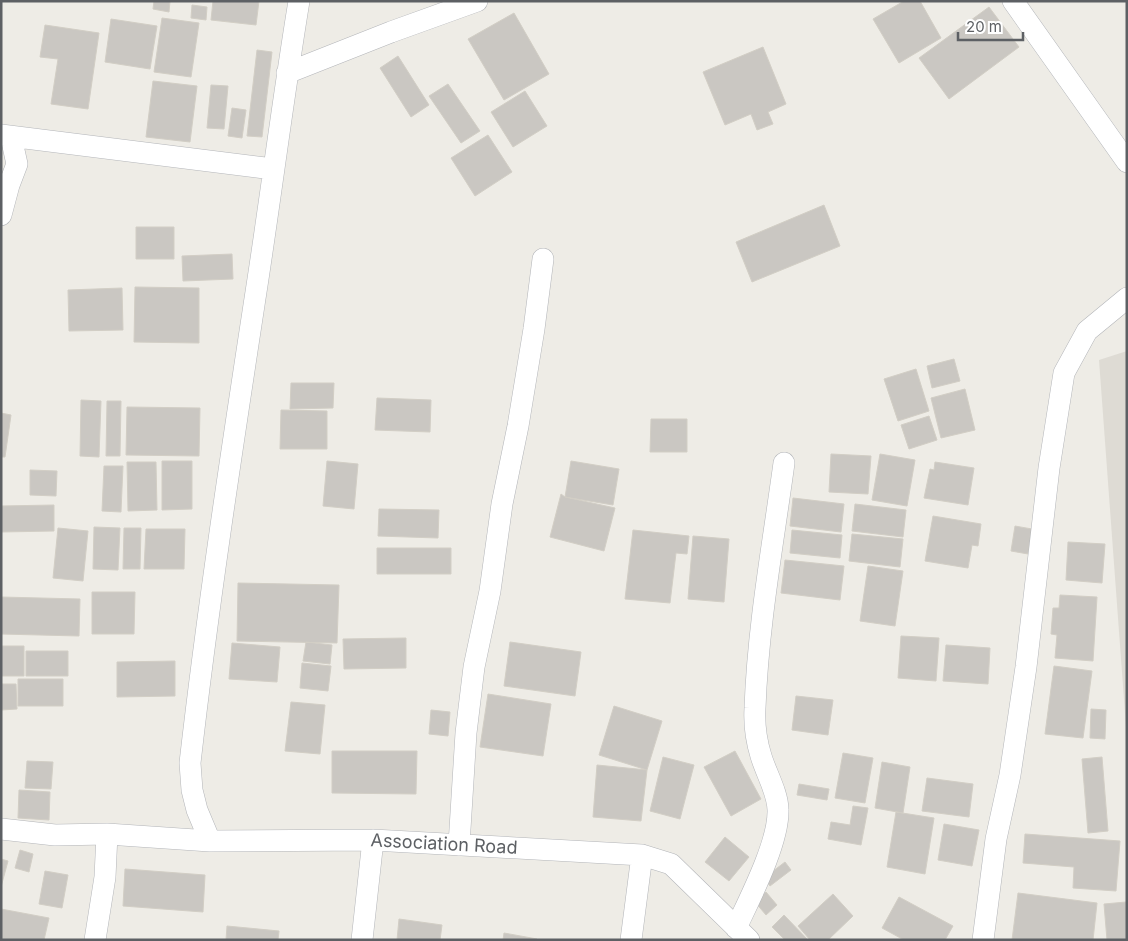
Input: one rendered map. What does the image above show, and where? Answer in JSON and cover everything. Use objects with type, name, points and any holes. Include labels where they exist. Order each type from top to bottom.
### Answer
[{"type":"street","points":[[210,841],[197,810],[192,790],[190,763],[214,571],[299,1]]},
{"type":"street","points":[[287,73],[476,1]]},
{"type":"street","points":[[1013,1],[1127,162]]},
{"type":"street","points":[[1,215],[17,164],[6,136],[273,169]]},
{"type":"street","points":[[459,845],[466,733],[474,666],[490,592],[502,504],[518,426],[534,329],[543,259]]},
{"type":"street","points":[[983,940],[996,839],[1010,775],[1026,667],[1049,468],[1064,373],[1087,331],[1127,298]]},
{"type":"street","points":[[743,934],[775,831],[779,810],[761,756],[755,731],[755,708],[760,629],[784,463]]},
{"type":"street","name":"Association Road","points":[[1,829],[55,835],[107,834],[210,841],[373,840],[642,855],[671,864],[743,934]]},
{"type":"street","points":[[95,940],[105,877],[107,834]]},
{"type":"street","points":[[362,940],[373,840]]},
{"type":"street","points":[[631,940],[642,855]]},
{"type":"shaded area","points":[[1127,351],[1127,740],[1099,360]]},
{"type":"building","points":[[154,1],[170,1],[169,12],[153,9]]},
{"type":"building","points":[[213,1],[259,1],[256,25],[211,20]]},
{"type":"building","points":[[904,1],[920,1],[941,38],[899,63],[873,19]]},
{"type":"building","points":[[192,5],[207,7],[206,20],[191,18]]},
{"type":"building","points":[[989,7],[1019,47],[949,99],[919,58]]},
{"type":"building","points":[[514,13],[549,74],[504,100],[468,39]]},
{"type":"building","points":[[162,18],[199,23],[191,77],[154,72]]},
{"type":"building","points":[[111,19],[157,26],[150,69],[105,62]]},
{"type":"building","points":[[45,25],[99,33],[88,109],[51,104],[58,59],[40,57]]},
{"type":"building","points":[[763,47],[786,104],[768,112],[773,124],[757,130],[751,114],[725,125],[703,72]]},
{"type":"building","points":[[257,50],[272,52],[262,137],[247,136]]},
{"type":"building","points":[[398,56],[429,105],[411,117],[380,68]]},
{"type":"building","points":[[153,81],[197,86],[190,142],[146,137]]},
{"type":"building","points":[[448,84],[480,131],[461,143],[429,96]]},
{"type":"building","points":[[211,85],[228,86],[224,129],[207,128]]},
{"type":"building","points":[[525,91],[547,126],[513,147],[491,112]]},
{"type":"building","points":[[232,108],[246,110],[242,138],[228,136]]},
{"type":"building","points":[[488,135],[512,172],[475,196],[451,158]]},
{"type":"building","points":[[824,205],[840,246],[752,282],[736,242]]},
{"type":"building","points":[[136,227],[174,227],[174,259],[136,259]]},
{"type":"building","points":[[232,254],[233,279],[183,281],[182,256]]},
{"type":"building","points":[[135,287],[199,288],[199,343],[134,342]]},
{"type":"building","points":[[122,288],[123,330],[69,331],[68,290]]},
{"type":"building","points":[[954,359],[960,381],[932,388],[927,366]]},
{"type":"building","points":[[916,369],[929,411],[898,421],[884,379]]},
{"type":"building","points":[[291,383],[334,383],[333,408],[290,409]]},
{"type":"building","points":[[965,389],[975,430],[941,438],[931,398]]},
{"type":"building","points":[[377,398],[431,400],[430,432],[375,430]]},
{"type":"building","points":[[81,400],[101,401],[99,457],[80,456]]},
{"type":"building","points":[[107,401],[121,401],[120,456],[106,456]]},
{"type":"building","points":[[127,407],[200,408],[199,456],[126,455]]},
{"type":"building","points":[[281,410],[327,411],[327,449],[280,449]]},
{"type":"building","points":[[1,413],[11,415],[5,457],[1,457]]},
{"type":"building","points":[[929,416],[937,440],[909,449],[901,425]]},
{"type":"building","points":[[651,419],[687,419],[687,452],[650,452]]},
{"type":"building","points":[[831,454],[871,456],[868,494],[829,492]]},
{"type":"building","points":[[880,454],[915,460],[907,506],[872,500]]},
{"type":"building","points":[[162,461],[192,461],[192,509],[162,510]]},
{"type":"building","points":[[327,461],[358,464],[354,509],[323,506]]},
{"type":"building","points":[[571,461],[619,469],[613,505],[565,497]]},
{"type":"building","points":[[127,462],[156,462],[157,510],[128,511]]},
{"type":"building","points":[[935,462],[974,468],[968,505],[924,498],[930,469],[934,470]]},
{"type":"building","points":[[104,466],[123,466],[121,512],[102,511]]},
{"type":"building","points":[[30,470],[57,471],[56,496],[30,495]]},
{"type":"building","points":[[561,494],[565,497],[615,508],[604,551],[550,537]]},
{"type":"building","points":[[793,498],[844,504],[841,532],[790,526]]},
{"type":"building","points":[[855,504],[906,510],[903,537],[852,531]]},
{"type":"building","points":[[54,505],[54,531],[1,532],[1,506]]},
{"type":"building","points":[[379,509],[439,510],[438,538],[378,536]]},
{"type":"building","points":[[933,516],[981,524],[978,546],[972,545],[968,568],[925,561]]},
{"type":"building","points":[[1015,526],[1032,529],[1028,554],[1011,551]]},
{"type":"building","points":[[94,527],[120,528],[118,570],[93,569]]},
{"type":"building","points":[[58,528],[88,531],[83,581],[53,578]]},
{"type":"building","points":[[124,528],[141,528],[140,569],[123,569]]},
{"type":"building","points":[[146,529],[185,529],[184,569],[144,569]]},
{"type":"building","points":[[633,530],[689,536],[687,554],[676,553],[670,603],[625,599]]},
{"type":"building","points":[[792,530],[842,535],[840,558],[790,553]]},
{"type":"building","points":[[852,534],[903,539],[900,567],[849,561]]},
{"type":"building","points":[[693,536],[729,539],[724,602],[688,599]]},
{"type":"building","points":[[1068,542],[1105,544],[1102,583],[1066,580]]},
{"type":"building","points":[[377,548],[451,548],[451,574],[377,574]]},
{"type":"building","points":[[785,560],[844,566],[840,600],[781,593]]},
{"type":"building","points":[[868,566],[903,571],[895,626],[860,621]]},
{"type":"building","points":[[238,583],[339,585],[337,643],[237,641]]},
{"type":"building","points":[[92,592],[135,592],[134,634],[92,634]]},
{"type":"building","points":[[1060,595],[1097,597],[1093,661],[1055,658],[1057,635],[1051,634],[1053,608],[1059,608]]},
{"type":"building","points":[[1,597],[80,599],[79,636],[1,634]]},
{"type":"building","points":[[901,636],[939,638],[936,681],[898,678]]},
{"type":"building","points":[[406,638],[406,668],[344,669],[343,639]]},
{"type":"building","points":[[306,642],[332,645],[330,664],[303,661]]},
{"type":"building","points":[[510,642],[581,652],[575,696],[504,686]]},
{"type":"building","points":[[232,643],[280,647],[277,682],[229,679]]},
{"type":"building","points":[[946,645],[990,648],[988,684],[943,681]]},
{"type":"building","points":[[1,646],[24,646],[24,676],[1,676]]},
{"type":"building","points":[[26,651],[68,651],[68,676],[26,676]]},
{"type":"building","points":[[175,661],[175,696],[117,697],[117,662]]},
{"type":"building","points":[[302,663],[331,666],[328,691],[300,688]]},
{"type":"building","points":[[1054,666],[1092,671],[1083,738],[1045,734]]},
{"type":"building","points":[[18,679],[63,679],[63,706],[18,706]]},
{"type":"building","points":[[1,684],[16,684],[17,709],[1,710]]},
{"type":"building","points":[[488,694],[551,704],[543,756],[480,747]]},
{"type":"building","points":[[796,696],[833,700],[828,735],[792,730]]},
{"type":"building","points":[[291,702],[325,705],[320,754],[285,751]]},
{"type":"building","points":[[614,706],[662,721],[647,770],[599,755]]},
{"type":"building","points":[[1091,709],[1106,710],[1105,739],[1090,738]]},
{"type":"building","points":[[431,710],[450,712],[448,736],[429,734]]},
{"type":"building","points":[[332,751],[417,751],[416,794],[332,793]]},
{"type":"building","points":[[735,751],[761,799],[731,816],[704,767]]},
{"type":"building","points":[[843,753],[873,758],[865,803],[835,798]]},
{"type":"building","points":[[663,757],[694,765],[680,819],[650,811]]},
{"type":"building","points":[[1102,757],[1108,831],[1088,833],[1082,759]]},
{"type":"building","points":[[27,761],[53,762],[51,789],[25,788]]},
{"type":"building","points":[[882,762],[910,767],[903,813],[875,808]]},
{"type":"building","points":[[597,765],[647,770],[641,821],[593,817]]},
{"type":"building","points":[[927,778],[973,784],[969,817],[922,811]]},
{"type":"building","points":[[799,784],[829,789],[827,800],[797,795]]},
{"type":"building","points":[[19,790],[50,792],[49,820],[18,818]]},
{"type":"building","points":[[853,806],[868,808],[861,845],[828,839],[831,822],[850,825]]},
{"type":"building","points":[[896,812],[934,818],[925,874],[887,867]]},
{"type":"building","points":[[944,824],[979,830],[972,866],[938,860]]},
{"type":"building","points":[[1025,834],[1120,841],[1116,891],[1073,888],[1074,867],[1023,863]]},
{"type":"building","points":[[725,837],[749,857],[729,881],[705,862]]},
{"type":"building","points":[[20,850],[33,854],[29,872],[15,868]]},
{"type":"building","points":[[1,859],[8,861],[1,887]]},
{"type":"building","points":[[785,862],[791,870],[770,886],[764,878]]},
{"type":"building","points":[[125,869],[205,875],[203,912],[123,906]]},
{"type":"building","points":[[45,871],[68,875],[62,908],[39,904]]},
{"type":"building","points":[[766,892],[777,905],[766,915],[755,902]]},
{"type":"building","points":[[1018,893],[1097,903],[1093,940],[1012,940]]},
{"type":"building","points":[[833,894],[853,916],[828,940],[810,940],[798,926]]},
{"type":"building","points":[[899,897],[953,926],[945,940],[904,940],[882,928]]},
{"type":"building","points":[[1126,902],[1127,940],[1107,940],[1104,904]]},
{"type":"building","points":[[1,909],[49,918],[44,940],[1,940]]},
{"type":"building","points":[[784,915],[808,940],[785,940],[772,927]]},
{"type":"building","points":[[399,919],[442,925],[440,940],[397,940]]},
{"type":"building","points":[[227,926],[279,931],[278,940],[226,940]]},
{"type":"building","points":[[504,933],[537,939],[537,940],[503,940]]}]
